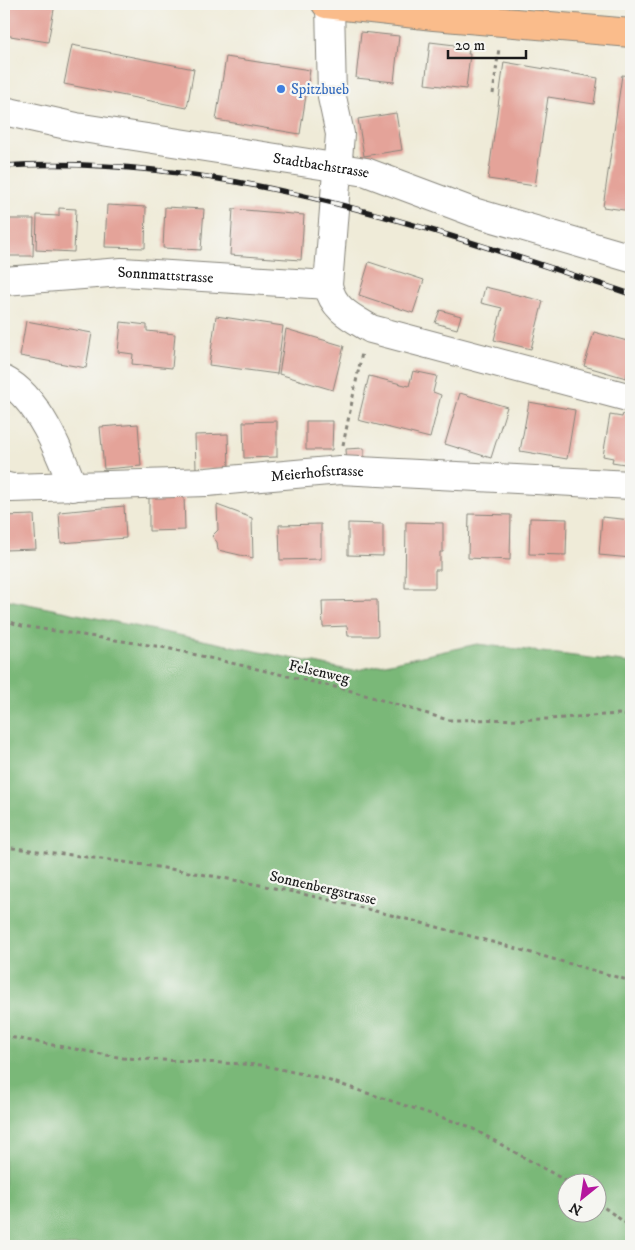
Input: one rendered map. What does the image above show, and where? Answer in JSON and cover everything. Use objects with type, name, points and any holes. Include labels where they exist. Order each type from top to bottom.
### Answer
[{"type":"main road","points":[[328,4],[434,16],[631,33]]},
{"type":"street","points":[[328,4],[332,97],[340,134],[333,201],[328,285],[330,298],[342,312],[371,329],[631,398]]},
{"type":"street","name":"Stadtbachstrasse","points":[[4,111],[76,127],[338,167],[389,180],[473,212],[631,258]]},
{"type":"street","name":"Sonnmattstrasse","points":[[4,281],[122,272],[328,285]]},
{"type":"street","points":[[4,380],[24,395],[36,412],[60,453],[73,488]]},
{"type":"street","name":"Meierhofstrasse","points":[[4,486],[11,488],[73,488],[207,482],[340,470],[631,485]]},
{"type":"path","points":[[493,94],[499,45]]},
{"type":"path","points":[[340,470],[364,343],[371,329]]},
{"type":"path","name":"Felsenweg","points":[[4,620],[22,626],[162,647],[348,690],[448,720],[549,719],[618,714],[631,716]]},
{"type":"path","name":"Sonnenbergstrasse","points":[[4,847],[97,858],[240,881],[417,921],[631,981]]},
{"type":"path","points":[[4,1036],[123,1058],[261,1064],[321,1078],[468,1126],[558,1176]]},
{"type":"path","points":[[608,1210],[631,1227]]},
{"type":"green space","points":[[4,599],[353,671],[477,644],[631,663],[631,1246],[4,1246]]},
{"type":"building","points":[[4,4],[55,4],[48,42],[4,35]]},
{"type":"building","points":[[361,32],[399,36],[394,82],[356,78]]},
{"type":"building","points":[[430,42],[455,45],[454,48],[469,50],[466,89],[425,84]]},
{"type":"building","points":[[72,45],[194,69],[187,108],[64,84]]},
{"type":"building","points":[[226,57],[310,70],[300,134],[216,120]]},
{"type":"building","points":[[504,62],[598,78],[594,104],[548,97],[535,186],[488,179]]},
{"type":"building","points":[[622,75],[631,76],[631,211],[603,207]]},
{"type":"building","points":[[396,113],[402,150],[364,156],[358,119]]},
{"type":"building","points":[[107,205],[146,207],[145,248],[105,247]]},
{"type":"building","points":[[165,207],[204,209],[201,250],[163,248]]},
{"type":"building","points":[[59,208],[76,209],[74,252],[36,250],[37,215],[59,216]]},
{"type":"building","points":[[233,209],[304,215],[301,260],[230,255]]},
{"type":"building","points":[[4,219],[34,219],[33,256],[4,256]]},
{"type":"building","points":[[369,262],[424,280],[413,313],[359,295]]},
{"type":"building","points":[[485,287],[543,301],[531,349],[494,340],[502,308],[481,303]]},
{"type":"building","points":[[440,310],[461,316],[457,329],[435,323]]},
{"type":"building","points":[[216,316],[283,326],[277,374],[209,365]]},
{"type":"building","points":[[26,321],[92,333],[86,368],[20,356]]},
{"type":"building","points":[[121,322],[147,325],[147,331],[175,334],[172,368],[132,364],[133,354],[118,352]]},
{"type":"building","points":[[286,329],[344,346],[333,390],[279,374]]},
{"type":"building","points":[[594,332],[631,342],[631,357],[626,378],[584,366]]},
{"type":"building","points":[[413,371],[437,376],[433,392],[441,395],[430,438],[358,420],[369,376],[409,386]]},
{"type":"building","points":[[460,393],[507,407],[491,458],[445,444]]},
{"type":"building","points":[[529,402],[575,410],[567,459],[520,451]]},
{"type":"building","points":[[623,414],[631,416],[631,465],[612,462],[613,458],[603,456],[610,415],[622,417]]},
{"type":"building","points":[[277,421],[277,457],[244,458],[243,422]]},
{"type":"building","points":[[306,421],[333,421],[332,450],[306,450]]},
{"type":"building","points":[[138,424],[141,466],[104,469],[100,427]]},
{"type":"building","points":[[228,434],[229,469],[196,469],[195,435]]},
{"type":"building","points":[[364,448],[364,465],[347,465],[346,449]]},
{"type":"building","points":[[184,495],[185,530],[149,531],[149,496]]},
{"type":"building","points":[[217,505],[252,518],[253,558],[218,550],[217,542],[212,536],[218,530]]},
{"type":"building","points":[[124,506],[126,538],[61,543],[59,512]]},
{"type":"building","points":[[469,514],[511,515],[510,560],[468,558]]},
{"type":"building","points":[[34,515],[36,549],[4,550],[4,516]]},
{"type":"building","points":[[602,517],[631,520],[631,558],[599,555]]},
{"type":"building","points":[[530,518],[567,519],[566,555],[529,554]]},
{"type":"building","points":[[406,522],[443,523],[443,552],[440,552],[440,570],[435,570],[435,588],[405,588]]},
{"type":"building","points":[[348,523],[383,524],[383,556],[348,555]]},
{"type":"building","points":[[321,524],[321,559],[280,560],[279,525]]},
{"type":"building","points":[[630,574],[631,588],[629,588]]},
{"type":"building","points":[[377,600],[378,636],[348,636],[347,626],[323,627],[322,601]]},
{"type":"railway","points":[[4,166],[85,165],[165,171],[244,183],[323,200],[400,221],[478,244],[631,294]]},
{"type":"place","name":"Spitzbueb","points":[[281,89]]}]
